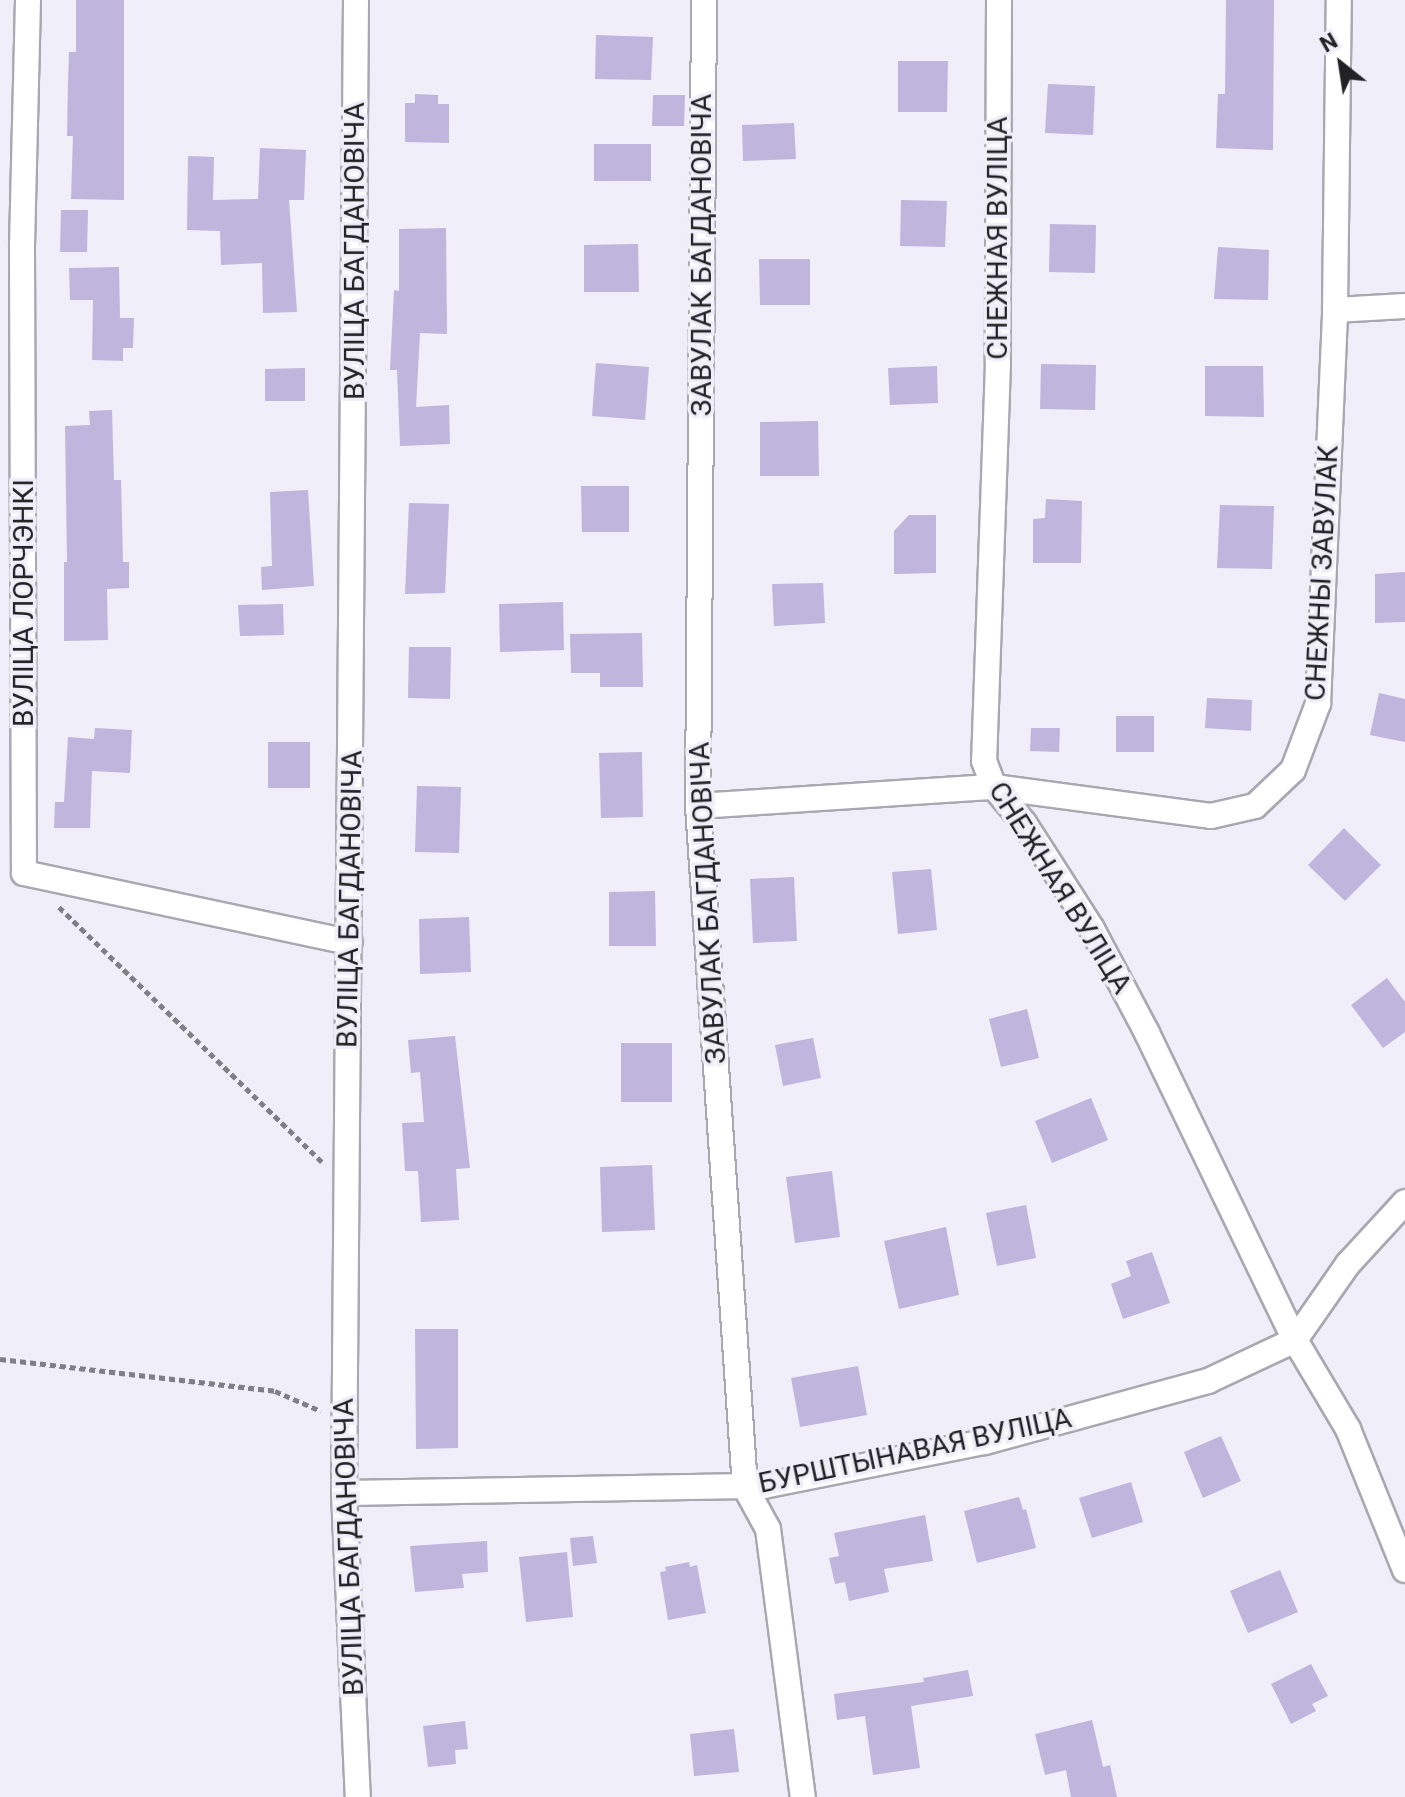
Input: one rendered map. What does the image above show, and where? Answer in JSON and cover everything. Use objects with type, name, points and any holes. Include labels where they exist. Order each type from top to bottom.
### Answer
[{"type":"street","name":"ВУЛІЦА ЛОРЧЭНКІ","points":[[28,0],[12,873],[350,942]]},
{"type":"street","name":"ВУЛІЦА БАГДАНОВІЧА","points":[[356,0],[344,1493],[358,1797]]},
{"type":"street","name":"ЗАВУЛАК БАГДАНОВІЧА","points":[[704,0],[698,806],[745,1487],[768,1529],[803,1797]]},
{"type":"street","name":"СНЕЖНАЯ ВУЛІЦА","points":[[999,0],[998,363],[984,761],[994,787],[1024,823],[1092,929],[1147,1033],[1295,1340],[1348,1429],[1405,1570]]},
{"type":"street","name":"СНЕЖНЫ ЗАВУЛАК","points":[[698,806],[994,787],[1211,816],[1255,806],[1293,770],[1318,704],[1335,310],[1339,0]]},
{"type":"street","points":[[1335,310],[1405,306]]},
{"type":"street","name":"БУРШТЫНАВАЯ ВУЛІЦА","points":[[344,1493],[745,1487],[985,1442],[1208,1381],[1295,1340],[1348,1264],[1405,1202]]},
{"type":"path","points":[[58,906],[322,1162],[347,1167]]},
{"type":"path","points":[[0,1359],[275,1391],[344,1420]]},
{"type":"building","points":[[76,0],[124,0],[124,200],[71,199],[73,136],[67,136],[68,82],[69,52],[76,52]]},
{"type":"building","points":[[1226,0],[1274,0],[1273,150],[1216,148],[1218,94],[1225,94]]},
{"type":"building","points":[[596,35],[653,37],[651,80],[595,79]]},
{"type":"building","points":[[898,61],[948,61],[947,112],[898,112]]},
{"type":"building","points":[[1048,84],[1095,86],[1093,135],[1045,133]]},
{"type":"building","points":[[415,94],[438,95],[438,104],[449,104],[449,143],[405,142],[405,103],[415,103]]},
{"type":"building","points":[[653,95],[685,95],[684,126],[652,126]]},
{"type":"building","points":[[794,123],[796,159],[743,161],[742,125]]},
{"type":"building","points":[[594,144],[651,144],[651,181],[594,181]]},
{"type":"building","points":[[260,148],[306,150],[304,200],[289,200],[297,312],[263,313],[262,263],[221,265],[220,231],[187,230],[188,156],[214,157],[213,200],[258,199]]},
{"type":"building","points":[[901,200],[947,201],[945,247],[900,246]]},
{"type":"building","points":[[61,210],[88,210],[87,252],[60,252]]},
{"type":"building","points":[[1050,224],[1096,225],[1095,273],[1049,272]]},
{"type":"building","points":[[446,228],[447,334],[420,333],[416,407],[449,405],[450,444],[400,446],[397,370],[390,370],[394,290],[399,291],[399,229]]},
{"type":"building","points":[[638,244],[639,292],[584,292],[584,245]]},
{"type":"building","points":[[1218,247],[1269,250],[1268,300],[1214,299]]},
{"type":"building","points":[[759,259],[810,259],[810,305],[760,305]]},
{"type":"building","points":[[119,267],[120,318],[134,318],[133,348],[123,348],[123,361],[92,360],[93,300],[70,300],[69,268]]},
{"type":"building","points":[[596,363],[649,367],[645,420],[592,416]]},
{"type":"building","points":[[1041,364],[1096,365],[1095,410],[1040,409]]},
{"type":"building","points":[[937,366],[938,403],[890,405],[888,368]]},
{"type":"building","points":[[1205,366],[1263,366],[1264,417],[1205,416]]},
{"type":"building","points":[[305,368],[305,401],[265,401],[265,369]]},
{"type":"building","points":[[112,410],[114,480],[121,480],[123,562],[129,562],[129,588],[107,589],[108,640],[64,641],[64,562],[67,562],[65,426],[90,425],[89,411]]},
{"type":"building","points":[[818,421],[819,476],[760,476],[760,422]]},
{"type":"building","points":[[581,486],[629,486],[629,532],[582,532]]},
{"type":"building","points":[[308,490],[314,586],[262,590],[261,567],[272,566],[270,492]]},
{"type":"building","points":[[1046,499],[1082,501],[1081,563],[1033,563],[1033,519],[1045,518]]},
{"type":"building","points":[[409,503],[449,504],[445,593],[405,594]]},
{"type":"building","points":[[1220,505],[1274,506],[1272,569],[1217,568]]},
{"type":"building","points":[[909,515],[936,515],[936,573],[894,574],[894,531]]},
{"type":"building","points":[[1405,572],[1405,622],[1375,623],[1375,574]]},
{"type":"building","points":[[823,583],[825,623],[774,626],[772,584]]},
{"type":"building","points":[[563,602],[564,650],[500,652],[499,604]]},
{"type":"building","points":[[283,604],[284,635],[240,636],[238,605]]},
{"type":"building","points":[[642,633],[643,687],[600,687],[600,673],[571,673],[570,634]]},
{"type":"building","points":[[409,647],[451,647],[450,699],[408,698]]},
{"type":"building","points":[[1379,693],[1405,699],[1405,742],[1370,735]]},
{"type":"building","points":[[1207,698],[1252,700],[1251,731],[1205,728]]},
{"type":"building","points":[[1116,716],[1154,716],[1154,752],[1116,752]]},
{"type":"building","points":[[95,728],[132,730],[130,773],[92,771],[90,828],[54,828],[55,802],[64,802],[68,737],[94,739]]},
{"type":"building","points":[[1031,728],[1060,728],[1059,752],[1030,751]]},
{"type":"building","points":[[268,742],[310,742],[310,788],[268,788]]},
{"type":"building","points":[[642,752],[643,817],[601,818],[599,753]]},
{"type":"building","points":[[417,786],[461,787],[459,853],[415,852]]},
{"type":"building","points":[[1344,828],[1381,865],[1345,901],[1308,865]]},
{"type":"building","points":[[931,869],[937,930],[898,934],[892,872]]},
{"type":"building","points":[[794,877],[797,941],[753,943],[750,879]]},
{"type":"building","points":[[655,891],[656,946],[609,946],[609,892]]},
{"type":"building","points":[[469,917],[471,972],[420,974],[419,919]]},
{"type":"building","points":[[1387,978],[1405,1002],[1405,1032],[1383,1048],[1351,1005]]},
{"type":"building","points":[[1027,1009],[1039,1058],[1001,1067],[989,1019]]},
{"type":"building","points":[[455,1036],[470,1168],[456,1169],[459,1220],[421,1222],[418,1171],[405,1171],[402,1123],[424,1122],[420,1072],[411,1073],[408,1040]]},
{"type":"building","points":[[813,1038],[821,1078],[783,1086],[775,1045]]},
{"type":"building","points":[[621,1043],[672,1043],[672,1102],[621,1102]]},
{"type":"building","points":[[1091,1098],[1108,1140],[1052,1163],[1035,1121]]},
{"type":"building","points":[[652,1165],[655,1230],[602,1232],[600,1167]]},
{"type":"building","points":[[832,1171],[840,1237],[795,1243],[786,1177]]},
{"type":"building","points":[[1026,1205],[1036,1258],[997,1266],[986,1213]]},
{"type":"building","points":[[946,1227],[959,1295],[899,1309],[884,1241]]},
{"type":"building","points":[[1152,1252],[1170,1303],[1123,1319],[1111,1284],[1131,1276],[1126,1261]]},
{"type":"building","points":[[415,1329],[458,1329],[458,1448],[416,1449]]},
{"type":"building","points":[[858,1366],[867,1415],[800,1427],[791,1378]]},
{"type":"building","points":[[1221,1436],[1241,1481],[1203,1498],[1184,1452]]},
{"type":"building","points":[[1131,1482],[1143,1522],[1092,1538],[1079,1498]]},
{"type":"building","points":[[1019,1497],[1023,1510],[1026,1509],[1036,1548],[977,1563],[964,1511]]},
{"type":"building","points":[[925,1515],[933,1561],[884,1569],[889,1592],[849,1601],[845,1582],[835,1584],[829,1558],[839,1556],[834,1533]]},
{"type":"building","points":[[593,1536],[597,1563],[573,1566],[570,1538]]},
{"type":"building","points":[[487,1541],[488,1572],[462,1574],[464,1588],[415,1592],[410,1546]]},
{"type":"building","points":[[567,1552],[573,1617],[526,1622],[519,1557]]},
{"type":"building","points":[[689,1562],[690,1567],[697,1565],[706,1613],[668,1620],[660,1572],[666,1571],[665,1567]]},
{"type":"building","points":[[1280,1570],[1298,1612],[1248,1633],[1230,1591]]},
{"type":"building","points":[[1311,1664],[1328,1696],[1312,1704],[1316,1711],[1291,1724],[1271,1684]]},
{"type":"building","points":[[968,1670],[973,1696],[911,1706],[920,1768],[873,1775],[865,1716],[837,1720],[834,1694],[924,1682],[923,1678]]},
{"type":"building","points":[[1092,1720],[1103,1767],[1110,1765],[1117,1797],[1071,1797],[1066,1770],[1045,1775],[1035,1734]]},
{"type":"building","points":[[465,1721],[468,1749],[455,1750],[456,1764],[428,1767],[423,1726]]},
{"type":"building","points":[[734,1729],[739,1772],[694,1776],[690,1734]]}]
